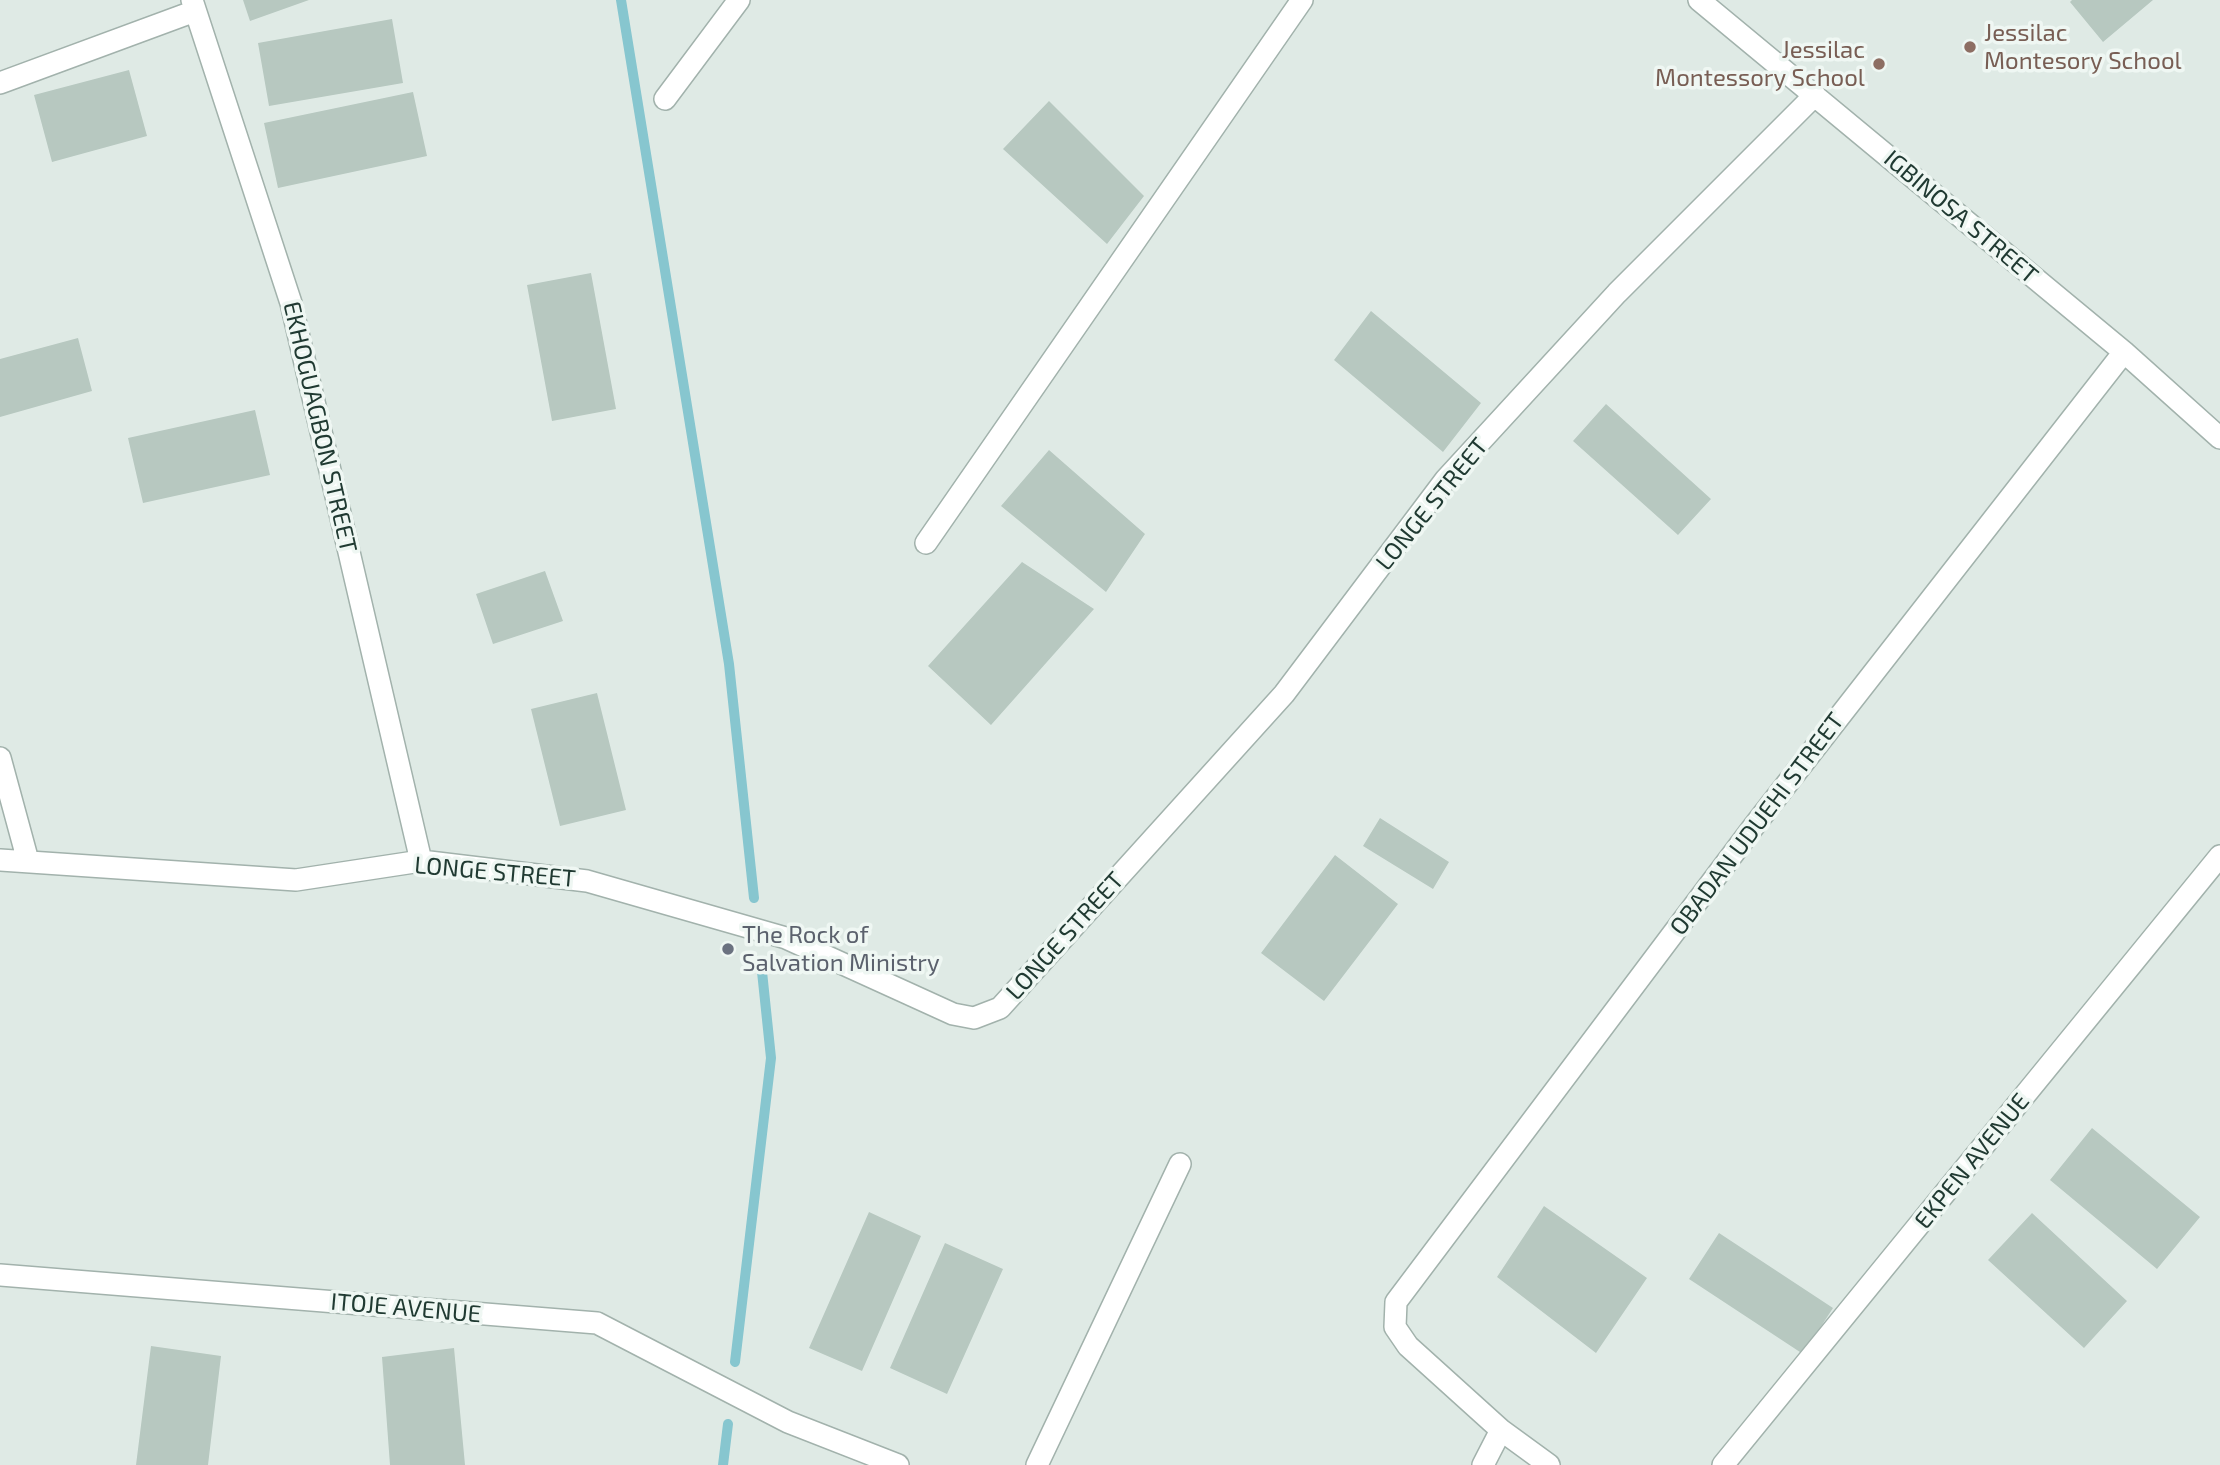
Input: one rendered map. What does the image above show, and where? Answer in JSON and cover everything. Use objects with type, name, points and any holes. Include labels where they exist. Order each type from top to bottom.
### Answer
[{"type":"street","points":[[665,99],[739,0]]},
{"type":"street","points":[[926,543],[1302,0]]},
{"type":"street","name":"IGBINOSA STREET","points":[[1699,0],[2124,352],[2220,438]]},
{"type":"street","points":[[0,83],[194,5]]},
{"type":"street","name":"EKHOGUAGBON STREET","points":[[194,5],[291,303],[421,861]]},
{"type":"street","name":"LONGE STREET","points":[[0,860],[296,880],[421,861],[587,881],[786,938],[953,1014],[974,1018],[1000,1008],[1284,694],[1446,479],[1617,293],[1815,95]]},
{"type":"street","name":"OBADAN UDUEHI STREET","points":[[1501,1430],[1408,1346],[1395,1326],[1396,1302],[1754,826],[2124,352]]},
{"type":"street","points":[[0,758],[28,861]]},
{"type":"street","name":"EKPEN AVENUE","points":[[1723,1465],[2220,856]]},
{"type":"street","points":[[1037,1465],[1180,1164]]},
{"type":"street","name":"ITOJE AVENUE","points":[[0,1275],[597,1323],[788,1422],[898,1465]]},
{"type":"street","points":[[1483,1465],[1501,1430],[1549,1465]]},
{"type":"building","points":[[243,0],[309,0],[250,21]]},
{"type":"building","points":[[2153,0],[2103,42],[2070,2]]},
{"type":"building","points":[[392,19],[403,83],[269,106],[258,43]]},
{"type":"building","points":[[129,70],[147,136],[52,162],[34,95]]},
{"type":"building","points":[[413,92],[427,156],[278,188],[264,123]]},
{"type":"building","points":[[1049,101],[1144,196],[1107,244],[1003,149]]},
{"type":"building","points":[[591,273],[616,409],[552,421],[527,285]]},
{"type":"building","points":[[1371,311],[1481,403],[1443,452],[1334,360]]},
{"type":"building","points":[[78,338],[92,391],[0,417],[0,359]]},
{"type":"building","points":[[1606,404],[1711,499],[1678,535],[1573,441]]},
{"type":"building","points":[[255,410],[270,475],[143,503],[128,438]]},
{"type":"building","points":[[1049,450],[1145,534],[1106,592],[1001,506]]},
{"type":"building","points":[[1022,562],[1094,609],[991,725],[928,666]]},
{"type":"building","points":[[545,571],[563,621],[493,644],[476,594]]},
{"type":"building","points":[[597,693],[626,810],[560,826],[531,709]]},
{"type":"building","points":[[1380,818],[1449,862],[1433,889],[1363,846]]},
{"type":"building","points":[[1335,855],[1398,904],[1324,1001],[1261,953]]},
{"type":"building","points":[[2092,1128],[2200,1217],[2157,1269],[2050,1180]]},
{"type":"building","points":[[1544,1206],[1647,1278],[1596,1353],[1497,1277]]},
{"type":"building","points":[[869,1212],[921,1236],[862,1371],[809,1348]]},
{"type":"building","points":[[2032,1213],[2127,1301],[2084,1348],[1988,1260]]},
{"type":"building","points":[[1719,1233],[1833,1308],[1803,1354],[1689,1279]]},
{"type":"building","points":[[945,1243],[1003,1269],[947,1394],[890,1368]]},
{"type":"building","points":[[151,1346],[221,1356],[208,1465],[136,1465]]},
{"type":"building","points":[[454,1348],[465,1465],[390,1465],[382,1357]]},
{"type":"waterway","points":[[621,0],[729,664],[754,898]]},
{"type":"waterway","points":[[735,1362],[771,1058],[761,962]]},
{"type":"waterway","points":[[723,1465],[728,1424]]},
{"type":"place","name":"Jessilac Montesory School","points":[[1970,47]]},
{"type":"place","name":"Jessilac Montessory School","points":[[1879,64]]},
{"type":"place","name":"The Rock of Salvation Ministry","points":[[728,949]]}]
